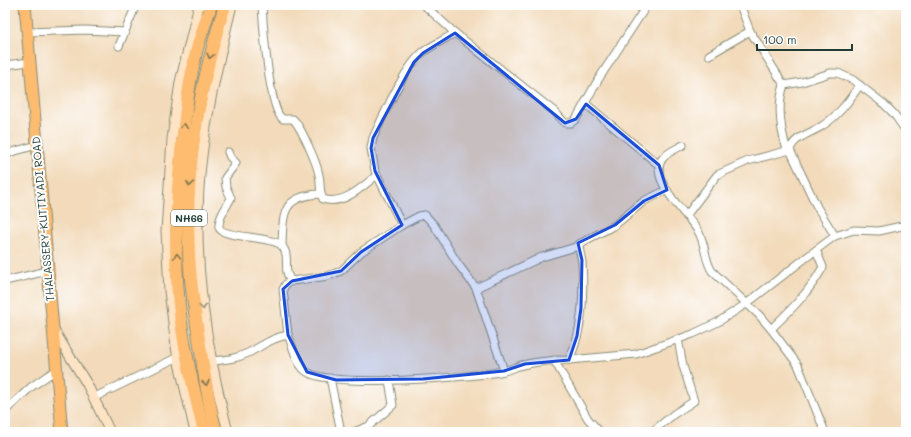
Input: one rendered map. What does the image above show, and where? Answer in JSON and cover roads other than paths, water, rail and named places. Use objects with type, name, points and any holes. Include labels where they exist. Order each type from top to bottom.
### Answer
[{"type":"highway","name":"NH66","points":[[204,432],[192,384],[181,322],[177,282],[176,238],[180,162],[188,98],[198,46],[212,5]]},
{"type":"highway","name":"NH66","points":[[216,432],[198,332],[188,252],[189,198],[197,117],[211,51],[225,5]]},
{"type":"main road","name":"THALASSERY-KUTTIYADI ROAD","points":[[25,5],[62,432]]},
{"type":"street","points":[[119,46],[136,5]]},
{"type":"street","points":[[195,432],[178,357],[170,291],[166,231],[172,139],[178,96],[199,5]]},
{"type":"street","points":[[228,432],[211,361],[202,300],[198,220],[202,161],[210,100],[232,5]]},
{"type":"street","points":[[262,5],[265,47],[276,107],[280,118],[293,119],[301,128],[319,173],[320,194],[323,199],[330,202],[342,200],[377,175]]},
{"type":"street","points":[[424,5],[455,33],[555,112],[566,123],[571,123],[576,119],[586,104],[598,80],[647,5]]},
{"type":"street","points":[[740,5],[750,31],[784,85],[779,105],[783,136],[817,207],[835,236]]},
{"type":"street","points":[[27,32],[84,30],[125,32]]},
{"type":"street","points":[[709,55],[750,31]]},
{"type":"street","points":[[402,225],[377,175],[372,155],[374,138],[404,77],[423,53],[455,33]]},
{"type":"street","points":[[5,65],[30,62]]},
{"type":"street","points":[[784,85],[802,82],[830,73],[838,73],[860,85],[884,104],[894,114],[906,131]]},
{"type":"street","points":[[686,216],[717,175],[748,160],[789,150],[796,140],[821,127],[844,108],[860,85]]},
{"type":"street","points":[[586,104],[659,165],[664,185],[698,231],[705,246],[707,262],[712,271],[771,329],[798,365],[825,432]]},
{"type":"street","points":[[5,154],[37,145]]},
{"type":"street","points":[[659,165],[662,159],[670,152],[683,145]]},
{"type":"street","points":[[228,152],[230,157],[236,163],[225,178],[224,183],[231,198],[220,221],[220,230],[227,234],[278,242],[282,246],[286,255],[288,278],[292,281]]},
{"type":"street","points":[[476,288],[542,257],[579,246],[581,242],[615,225],[644,201],[667,190]]},
{"type":"street","points":[[282,246],[284,216],[288,207],[293,201],[305,195],[320,194]]},
{"type":"street","points":[[504,371],[484,316],[476,288],[458,264],[430,219],[425,215],[419,216],[402,225],[361,252],[341,271],[328,276],[292,281],[286,284],[283,289],[288,335],[298,359],[307,372],[330,378],[389,380],[423,379],[504,371],[526,364],[554,360],[636,354],[678,339],[718,322],[746,304],[835,236],[854,230],[879,231],[906,226]]},
{"type":"street","points":[[569,360],[577,336],[581,308],[582,276],[579,246]]},
{"type":"street","points":[[771,329],[803,298],[823,267],[816,250]]},
{"type":"street","points":[[5,281],[47,271]]},
{"type":"street","points":[[52,328],[93,398],[110,432]]},
{"type":"street","points":[[211,361],[229,360],[248,353],[270,340],[288,335]]},
{"type":"street","points":[[652,432],[674,414],[694,401],[683,366],[678,339]]},
{"type":"street","points":[[93,398],[178,357]]},
{"type":"street","points":[[554,360],[588,419],[600,432]]},
{"type":"street","points":[[5,411],[31,388],[56,370]]},
{"type":"street","points":[[330,378],[341,432]]},
{"type":"street","points":[[354,432],[369,426],[393,405],[389,380]]}]
